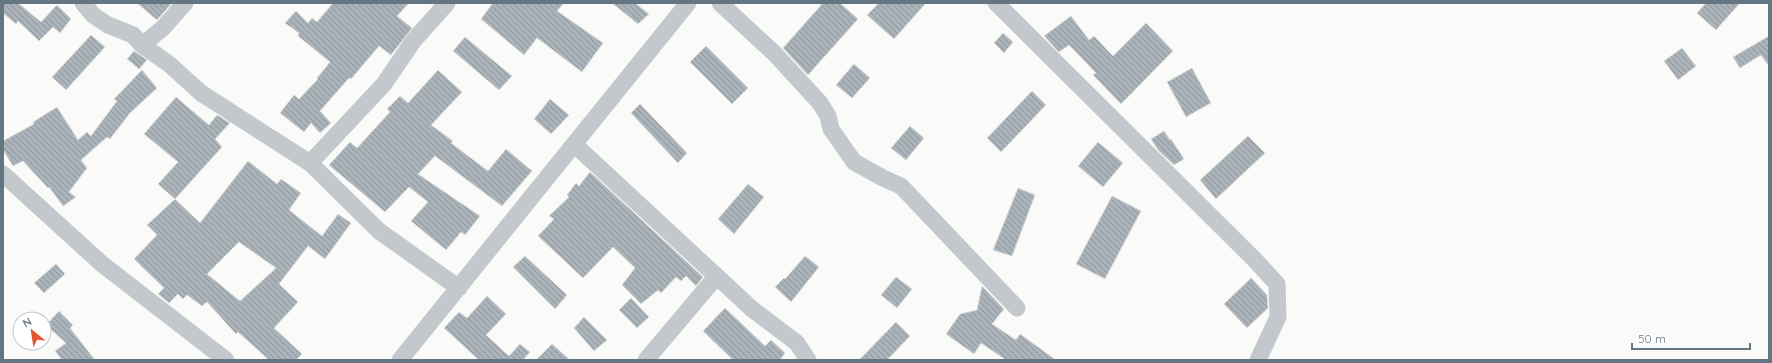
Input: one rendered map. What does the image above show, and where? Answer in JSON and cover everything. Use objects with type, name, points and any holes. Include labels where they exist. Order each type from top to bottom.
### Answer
[{"type":"street","points":[[83,3],[93,15],[108,25],[133,35],[142,45],[169,64],[201,93],[310,163],[379,232],[459,288]]},
{"type":"street","points":[[142,45],[163,28],[185,3]]},
{"type":"street","points":[[310,163],[384,84],[414,40],[447,3]]},
{"type":"street","points":[[400,360],[575,145],[688,3]]},
{"type":"street","points":[[720,3],[775,54],[820,103],[828,116],[831,129],[854,162],[901,186],[1017,308]]},
{"type":"street","points":[[996,3],[1249,253],[1277,284],[1278,317],[1258,360]]},
{"type":"street","points":[[575,145],[716,277],[752,309],[797,343],[808,360]]},
{"type":"street","points":[[3,174],[102,264],[226,360]]},
{"type":"street","points":[[646,360],[716,277]]},
{"type":"building","points":[[3,3],[18,3],[41,22],[57,5],[71,19],[60,33],[53,27],[39,41],[18,21],[16,24],[3,13]]},
{"type":"building","points":[[137,3],[172,3],[157,20]]},
{"type":"building","points":[[333,3],[409,3],[397,16],[412,28],[391,55],[379,46],[351,79],[349,78],[320,111],[331,123],[320,133],[311,123],[304,132],[280,113],[294,95],[299,99],[318,79],[317,78],[330,62],[298,36],[299,33],[285,23],[296,11],[308,23],[312,18],[317,22]]},
{"type":"building","points":[[493,3],[564,3],[557,11],[603,43],[582,72],[537,38],[524,55],[481,19]]},
{"type":"building","points":[[612,3],[635,3],[649,14],[638,24]]},
{"type":"building","points":[[823,3],[840,3],[858,19],[808,75],[783,48]]},
{"type":"building","points":[[879,3],[926,3],[894,39],[867,15]]},
{"type":"building","points":[[1706,3],[1740,3],[1716,30],[1697,13]]},
{"type":"building","points":[[1071,16],[1089,40],[1094,36],[1113,56],[1146,23],[1173,51],[1121,104],[1093,75],[1096,73],[1069,45],[1059,52],[1044,36]]},
{"type":"building","points":[[1003,33],[1013,42],[1004,53],[994,43]]},
{"type":"building","points":[[91,35],[105,47],[66,90],[52,77]]},
{"type":"building","points":[[1769,36],[1769,66],[1761,55],[1740,68],[1733,57]]},
{"type":"building","points":[[465,37],[512,76],[499,90],[453,51]]},
{"type":"building","points":[[706,46],[748,88],[732,104],[690,62]]},
{"type":"building","points":[[1682,48],[1696,66],[1678,80],[1664,61]]},
{"type":"building","points":[[134,51],[147,60],[139,69],[127,59]]},
{"type":"building","points":[[854,64],[870,78],[852,98],[836,85]]},
{"type":"building","points":[[1192,68],[1211,103],[1186,117],[1167,82]]},
{"type":"building","points":[[142,70],[157,88],[130,113],[110,139],[107,137],[81,160],[87,168],[69,192],[76,197],[63,206],[49,187],[48,188],[23,161],[13,166],[3,150],[3,141],[34,124],[33,122],[57,107],[78,140],[87,132],[91,136],[117,101],[114,99]]},
{"type":"building","points":[[438,70],[462,92],[431,125],[453,141],[451,143],[488,171],[506,149],[532,171],[502,206],[435,156],[418,174],[480,216],[465,235],[461,232],[446,250],[411,221],[428,202],[409,187],[385,212],[329,165],[350,142],[357,148],[390,112],[387,109],[400,96],[408,103]]},
{"type":"building","points":[[1032,91],[1046,105],[1001,152],[987,138]]},
{"type":"building","points":[[176,97],[209,125],[217,115],[230,123],[215,139],[222,147],[175,199],[158,184],[178,162],[144,134]]},
{"type":"building","points":[[550,99],[569,115],[551,134],[534,119]]},
{"type":"building","points":[[640,104],[687,153],[678,163],[631,113]]},
{"type":"building","points":[[910,126],[924,138],[906,160],[891,148]]},
{"type":"building","points":[[1164,131],[1184,159],[1174,165],[1158,150],[1151,139]]},
{"type":"building","points":[[1248,136],[1265,153],[1216,199],[1200,180]]},
{"type":"building","points":[[1098,142],[1123,163],[1103,187],[1078,166]]},
{"type":"building","points":[[248,161],[277,184],[281,179],[301,193],[289,210],[322,236],[338,214],[351,223],[325,259],[308,246],[279,284],[298,302],[274,328],[302,354],[296,360],[269,360],[238,332],[236,334],[207,302],[202,306],[187,295],[183,299],[178,294],[169,303],[158,294],[164,288],[134,259],[157,235],[147,225],[175,199],[200,223]],"holes":[[[239,242],[276,268],[240,301],[207,274]]]},
{"type":"building","points":[[590,172],[703,277],[696,286],[686,276],[681,281],[676,277],[661,293],[658,290],[641,304],[622,285],[635,268],[613,247],[583,278],[538,236],[554,219],[549,216],[569,197],[567,195],[576,183],[579,186]]},
{"type":"building","points":[[748,184],[764,197],[734,234],[718,219]]},
{"type":"building","points":[[1018,188],[1035,195],[1012,256],[993,250]]},
{"type":"building","points":[[1112,196],[1141,211],[1105,279],[1076,264]]},
{"type":"building","points":[[525,256],[567,295],[555,309],[513,267]]},
{"type":"building","points":[[805,256],[819,267],[791,302],[775,287],[784,278],[785,279]]},
{"type":"building","points":[[56,264],[65,274],[44,293],[34,283]]},
{"type":"building","points":[[896,277],[912,289],[897,308],[881,295]]},
{"type":"building","points":[[1251,278],[1267,295],[1268,308],[1247,328],[1224,304]]},
{"type":"building","points":[[982,286],[1004,309],[992,324],[1016,340],[1020,334],[1056,360],[1006,360],[981,343],[974,354],[946,334],[960,314],[977,310]]},
{"type":"building","points":[[487,296],[506,314],[486,335],[509,356],[520,344],[530,352],[523,360],[479,360],[444,328],[459,312],[467,318]]},
{"type":"building","points":[[631,298],[649,317],[637,328],[619,310]]},
{"type":"building","points":[[725,308],[765,346],[771,340],[785,353],[780,360],[733,360],[703,331]]},
{"type":"building","points":[[59,311],[73,325],[70,328],[95,360],[62,360],[55,351],[66,343],[52,330],[52,319]]},
{"type":"building","points":[[584,317],[607,340],[594,351],[574,328]]},
{"type":"building","points":[[896,322],[910,336],[887,360],[859,360]]},
{"type":"building","points":[[552,344],[570,360],[536,360]]}]
